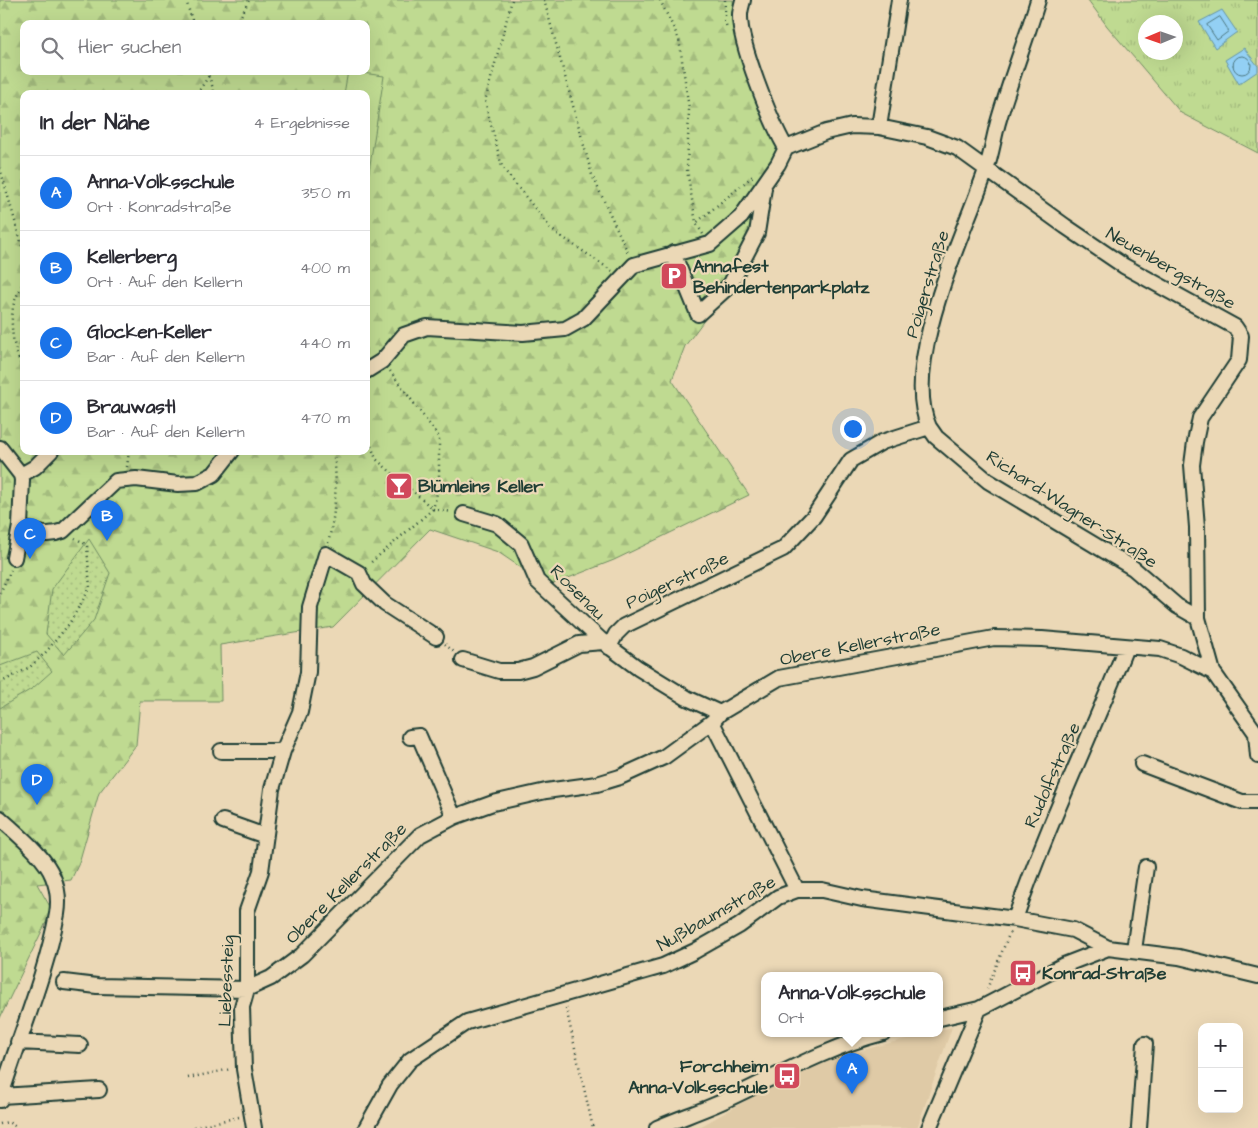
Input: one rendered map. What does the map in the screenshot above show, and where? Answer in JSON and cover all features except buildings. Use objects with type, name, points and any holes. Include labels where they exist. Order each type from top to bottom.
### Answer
[{"type":"street","points":[[370,368],[382,361],[404,335],[427,327],[523,333],[565,329],[582,319],[634,265],[710,244],[740,217],[759,179],[778,164],[786,148],[776,132],[741,33],[739,14],[743,0]]},
{"type":"street","points":[[879,127],[899,0]]},
{"type":"street","name":"Poigerstraße","points":[[606,645],[624,626],[783,549],[814,516],[851,460],[882,442],[929,427],[922,413],[921,391],[931,324],[987,168],[1016,63],[1038,0]]},
{"type":"street","name":"Neuenbergstraße","points":[[786,148],[826,132],[852,126],[879,127],[928,137],[957,148],[1109,256],[1236,327],[1241,336],[1238,360],[1200,418],[1195,442],[1192,465],[1197,527],[1198,618],[1213,672],[1257,735],[1258,756]]},
{"type":"street","points":[[673,253],[698,314],[730,285],[756,232],[759,179]]},
{"type":"street","name":"Richard-Wagner-Straße","points":[[929,427],[936,437],[988,481],[1133,568],[1177,606],[1198,618]]},
{"type":"street","points":[[0,448],[20,475],[20,526],[14,558]]},
{"type":"street","points":[[20,475],[35,467],[47,455]]},
{"type":"street","points":[[20,526],[34,533],[48,534],[63,531],[116,481],[126,479],[178,484],[197,483],[214,474],[229,455]]},
{"type":"street","name":"Rosenau","points":[[464,514],[497,524],[521,544],[537,581],[606,645],[716,718]]},
{"type":"street","points":[[326,554],[359,573],[364,584],[385,604],[436,636]]},
{"type":"street","name":"Liebessteig","points":[[254,1128],[244,1070],[242,1007],[248,989],[247,911],[261,871],[264,836],[272,789],[283,751],[302,704],[308,672],[310,607],[326,554]]},
{"type":"street","name":"Obere Kellerstraße","points":[[248,989],[271,978],[302,955],[420,835],[454,817],[493,803],[546,791],[598,784],[620,777],[664,757],[716,718],[779,678],[928,649],[1014,637],[1160,650],[1180,656],[1213,672]]},
{"type":"street","name":"Rosenau","points":[[463,660],[492,669],[518,671],[533,667],[579,644],[606,645]]},
{"type":"street","name":"Rudolfstraße","points":[[1016,919],[1038,854],[1098,718],[1126,647]]},
{"type":"street","points":[[716,718],[798,890]]},
{"type":"street","points":[[410,737],[419,736],[454,817]]},
{"type":"street","points":[[221,751],[283,751]]},
{"type":"street","points":[[1142,764],[1242,802],[1258,802]]},
{"type":"street","points":[[0,818],[37,854],[53,875],[58,892],[57,914],[40,978],[0,1098],[99,1090]]},
{"type":"street","points":[[223,821],[264,836]]},
{"type":"street","points":[[1134,950],[1146,867]]},
{"type":"street","name":"Nußbaumstraße","points":[[366,1128],[390,1085],[410,1060],[467,1022],[663,966],[739,926],[778,897],[798,890],[822,890],[862,899],[1016,919],[1073,930],[1108,948],[1179,957],[1221,969],[1258,976]]},
{"type":"street","points":[[943,1017],[980,1009],[1064,965],[1108,948]]},
{"type":"street","points":[[64,982],[96,986],[248,989]]},
{"type":"street","points":[[929,1128],[980,1009]]},
{"type":"street","points":[[657,1128],[727,1099],[791,1067],[868,1037]]},
{"type":"street","points":[[18,1042],[80,1045]]},
{"type":"street","points":[[1139,1128],[1146,1044]]},
{"type":"path","points":[[186,0],[192,20]]},
{"type":"path","points":[[239,20],[249,0]]},
{"type":"path","points":[[512,0],[485,101],[502,167],[552,230],[621,278]]},
{"type":"path","points":[[544,0],[592,175],[634,265]]},
{"type":"path","points":[[660,0],[679,39],[689,109],[687,170],[696,223],[710,244]]},
{"type":"path","points":[[725,0],[725,21],[728,30]]},
{"type":"path","points":[[200,90],[209,77]]},
{"type":"path","points":[[209,77],[214,90]]},
{"type":"path","points":[[0,168],[20,239]]},
{"type":"path","points":[[696,223],[759,179]]},
{"type":"path","points":[[20,290],[14,303],[13,328],[20,363]]},
{"type":"path","points":[[359,573],[433,509],[439,486],[439,436],[382,361]]},
{"type":"path","points":[[370,443],[376,459],[433,509],[464,514]]},
{"type":"path","points":[[126,479],[129,455]]},
{"type":"path","points":[[326,554],[332,528],[336,473],[334,455]]},
{"type":"path","points":[[0,683],[30,667],[46,652],[69,624],[90,588],[87,545]]},
{"type":"path","points":[[0,593],[8,578],[14,558]]},
{"type":"path","points":[[436,636],[463,660]]},
{"type":"path","points":[[980,1009],[1016,919]]},
{"type":"path","points":[[563,994],[593,1128]]},
{"type":"path","points":[[188,1078],[230,1069]]},
{"type":"path","points":[[194,1127],[236,1118]]},
{"type":"path","points":[[0,1124],[8,1122],[18,1128]]},
{"type":"shaded area","points":[[952,1027],[917,1128],[698,1128],[749,1099],[755,1092],[839,1056],[913,1037],[943,1037],[943,1029]]},
{"type":"green space","points":[[0,0],[733,0],[736,35],[780,150],[737,276],[685,346],[672,380],[749,495],[614,560],[548,586],[498,552],[430,529],[333,627],[220,645],[221,701],[140,701],[136,745],[99,793],[79,863],[71,880],[37,884],[52,910],[0,1018]]},
{"type":"green space","points":[[1088,0],[1258,0],[1258,153],[1181,113],[1107,26]]},
{"type":"green space","points":[[370,74],[384,76],[370,165],[370,90],[345,90],[347,75]]},
{"type":"green space","points":[[89,539],[110,573],[94,620],[64,655],[46,634],[52,589]]},
{"type":"green space","points":[[37,652],[52,671],[33,688],[0,708],[0,666]]},
{"type":"water","points":[[1222,10],[1237,32],[1215,48],[1199,22]]},
{"type":"water","points":[[1244,48],[1258,66],[1258,71],[1239,84],[1225,60]]},
{"type":"place","name":"Annafest Behindertenparkplatz","points":[[674,276]]},
{"type":"place","name":"Blümleins Keller","points":[[399,486]]},
{"type":"place","name":"Kellerberg","points":[[107,541]]},
{"type":"place","name":"Glocken-Keller","points":[[30,559]]},
{"type":"place","name":"Brauwastl","points":[[37,805]]},
{"type":"place","name":"Konrad-Straße","points":[[1023,973]]},
{"type":"place","name":"Forchheim Anna-Volksschule","points":[[787,1076]]},
{"type":"place","name":"Anna-Volksschule","points":[[852,1094]]}]
